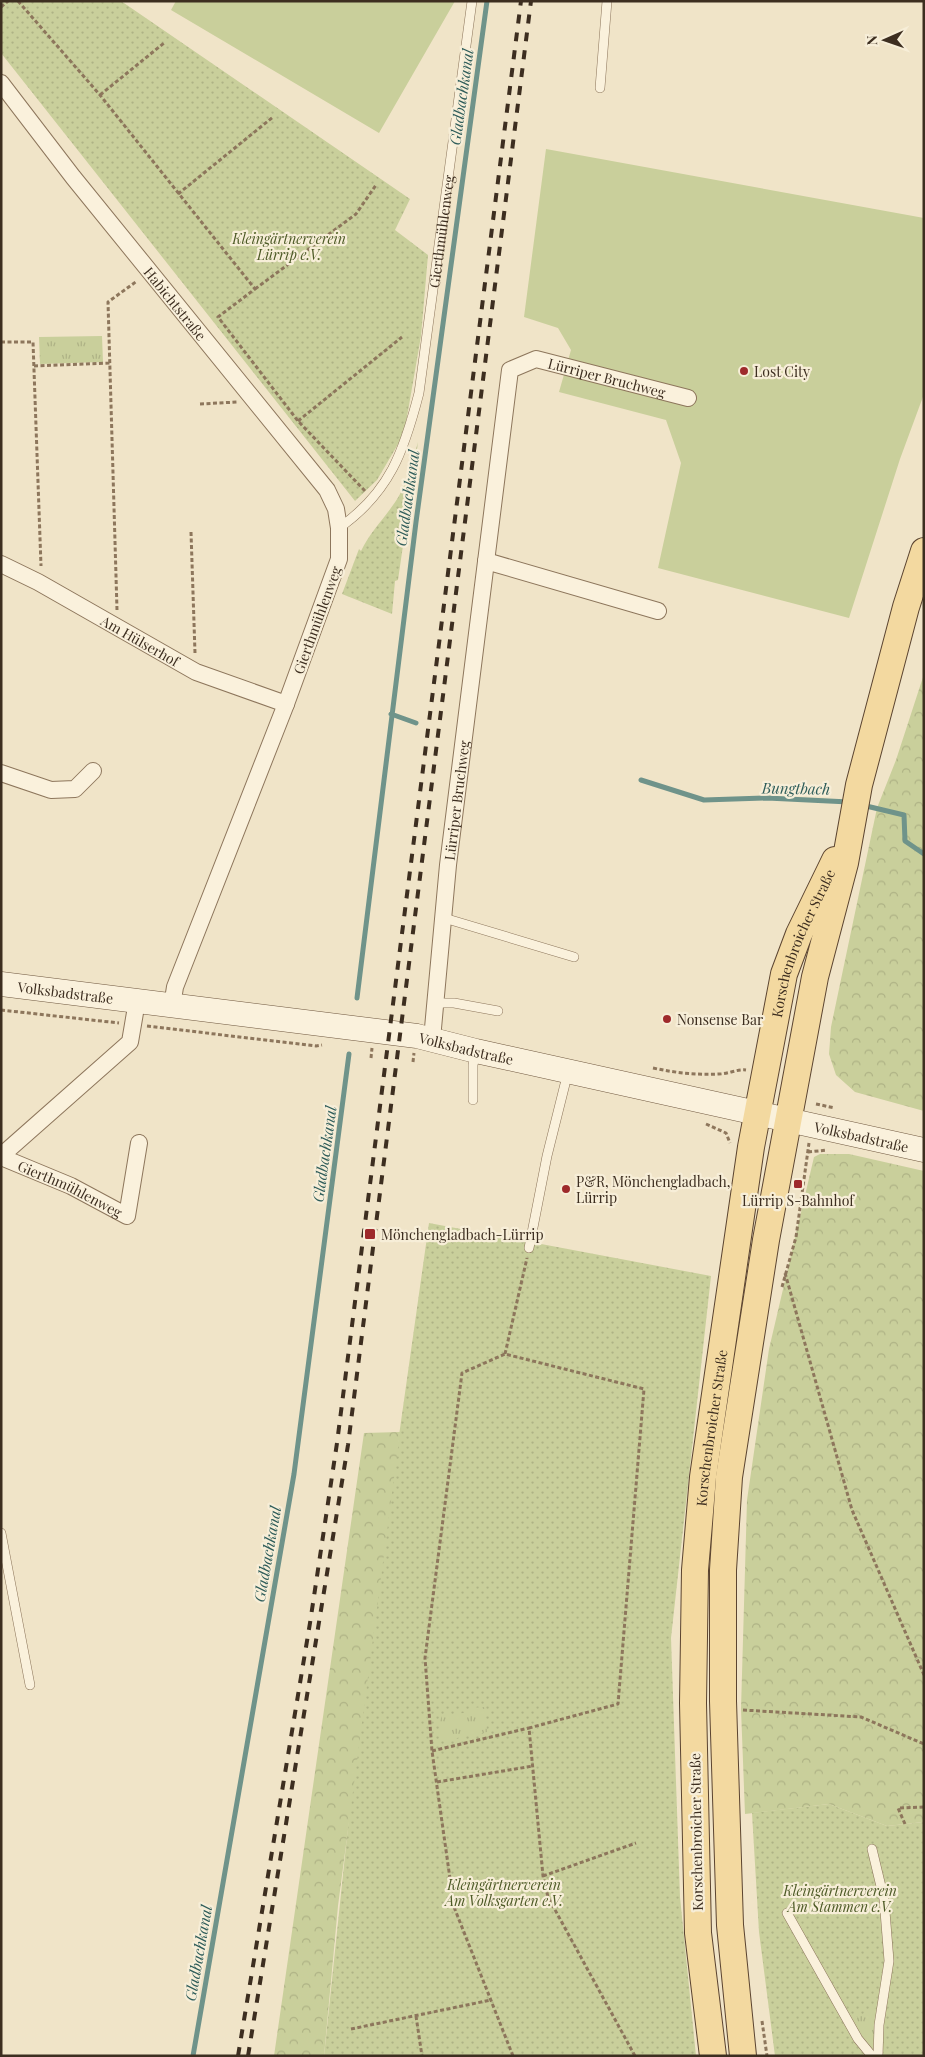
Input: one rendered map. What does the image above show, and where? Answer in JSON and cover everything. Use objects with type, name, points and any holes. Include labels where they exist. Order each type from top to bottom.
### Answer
[{"type":"main road","name":"Korschenbroicher Straße","points":[[742,2056],[730,1925],[723,1702],[724,1570],[729,1477],[752,1325],[787,1119],[816,977],[845,863],[851,818],[858,786],[906,607],[924,551]]},
{"type":"main road","name":"Korschenbroicher Straße","points":[[712,2056],[698,1933],[693,1703],[695,1570],[703,1477],[740,1218],[764,1073],[784,974],[799,934],[834,862],[851,818]]},
{"type":"main road","name":"Volksbadstraße","points":[[1,984],[354,1027],[432,1039],[568,1072],[758,1112],[924,1150]]},
{"type":"street","name":"Habichtstraße","points":[[1,83],[68,170],[327,490],[336,509],[339,528]]},
{"type":"street","name":"Lürriper Bruchweg","points":[[432,1039],[444,918],[510,370],[536,359],[688,398]]},
{"type":"street","name":"Gierthmühlenweg","points":[[172,1006],[175,987],[286,704],[339,559],[339,528]]},
{"type":"street","points":[[486,561],[658,611]]},
{"type":"street","name":"Am Hülserhof","points":[[1,564],[38,582],[196,672],[286,704]]},
{"type":"street","points":[[1,773],[51,790],[75,789],[93,771]]},
{"type":"street","name":"Gierthmühlenweg","points":[[137,1001],[130,1042],[1,1156],[71,1186],[128,1216],[139,1143]]},
{"type":"lane","name":"Gierthmühlenweg","points":[[339,528],[363,512],[386,482],[408,436],[419,393],[472,1]]},
{"type":"lane","points":[[600,88],[607,1]]},
{"type":"lane","points":[[444,918],[574,957]]},
{"type":"lane","points":[[436,1003],[454,1002],[498,1011]]},
{"type":"lane","points":[[473,1100],[473,1065],[476,1051]]},
{"type":"lane","points":[[529,1248],[568,1072]]},
{"type":"lane","points":[[1,1533],[30,1685]]},
{"type":"lane","points":[[872,1849],[884,1899],[889,1961],[879,2025],[878,2056]]},
{"type":"lane","points":[[787,1913],[858,2039],[872,2056]]},
{"type":"path","points":[[1,7],[8,1]]},
{"type":"path","points":[[18,1],[100,95],[255,289]]},
{"type":"path","points":[[100,95],[164,42]]},
{"type":"path","points":[[178,194],[273,117]]},
{"type":"path","points":[[372,500],[298,421],[218,317],[356,214],[376,184]]},
{"type":"path","points":[[117,626],[108,302],[150,271]]},
{"type":"path","points":[[298,421],[402,337]]},
{"type":"path","points":[[1,342],[33,342],[41,572],[38,582]]},
{"type":"path","points":[[34,366],[110,363]]},
{"type":"path","points":[[200,404],[256,402]]},
{"type":"path","points":[[191,532],[196,672]]},
{"type":"path","points":[[1,1010],[316,1046],[324,1044]]},
{"type":"path","points":[[646,1067],[690,1075],[728,1074],[740,1069],[764,1073]]},
{"type":"path","points":[[781,1292],[796,1237],[808,1152]]},
{"type":"path","points":[[505,1354],[529,1248]]},
{"type":"path","points":[[785,1272],[852,1510],[924,1675]]},
{"type":"path","points":[[432,1751],[618,1704],[644,1389],[505,1354],[462,1373],[425,1658],[432,1751],[454,1907],[513,2056]]},
{"type":"path","points":[[741,1719],[741,1710],[861,1717],[924,1744]]},
{"type":"path","points":[[529,1728],[543,1876],[548,1897],[635,2056]]},
{"type":"path","points":[[437,1782],[533,1766]]},
{"type":"path","points":[[905,1824],[898,1808],[924,1807]]},
{"type":"path","points":[[543,1876],[636,1843]]},
{"type":"path","points":[[351,2029],[490,2000]]},
{"type":"path","points":[[416,2016],[422,2056]]},
{"type":"path","points":[[762,2017],[767,2056]]},
{"type":"green space","name":"Kleingärtnerverein Lürrip e.V.","points":[[1,1],[121,1],[410,199],[395,230],[428,255],[421,336],[404,434],[377,480],[355,501],[1,53]]},
{"type":"green space","points":[[176,1],[455,1],[379,133],[171,10]]},
{"type":"green space","name":"Lost City","points":[[546,149],[924,218],[924,394],[900,459],[849,618],[658,568],[681,463],[666,420],[559,392],[571,350],[558,328],[524,317]]},
{"type":"green space","points":[[102,336],[103,362],[40,364],[39,337]]},
{"type":"green space","points":[[418,442],[398,580],[395,581],[392,614],[342,594],[359,549],[361,551],[400,494]]},
{"type":"green space","points":[[924,674],[924,1111],[855,1092],[836,1075],[829,1054],[831,1027],[877,808],[896,760]]},
{"type":"green space","points":[[820,1154],[849,1154],[924,1171],[924,1822],[887,1826],[829,1804],[745,1814],[741,1709],[747,1500],[769,1349],[814,1157]]},
{"type":"green space","name":"Kleingärtnerverein Am Volksgarten e.V.","points":[[429,1223],[711,1276],[671,1638],[680,1897],[696,2056],[324,2056],[360,1712]]},
{"type":"green space","points":[[400,1432],[338,1906],[324,2056],[274,2056],[364,1433]]},
{"type":"green space","points":[[485,1707],[487,1732],[442,1741],[439,1723],[442,1716],[471,1712],[471,1708]]},
{"type":"green space","name":"Kleingärtnerverein Am Stammen e.V.","points":[[829,1804],[887,1826],[924,1822],[924,2056],[775,2056],[759,1932],[752,1813]]},
{"type":"green space","points":[[878,2007],[876,2041],[873,2046],[863,2040],[852,2019]]},
{"type":"waterway","name":"Gladbachkanal","points":[[357,998],[416,522],[487,1]]},
{"type":"waterway","name":"Bungtbach","points":[[391,714],[416,723]]},
{"type":"waterway","name":"Bungtbach","points":[[641,780],[704,800],[767,798],[849,802]]},
{"type":"waterway","name":"Bungtbach","points":[[862,805],[904,815],[905,841],[924,854]]},
{"type":"waterway","name":"Gladbachkanal","points":[[193,2056],[294,1474],[349,1054]]},
{"type":"railway","points":[[238,2056],[310,1623],[337,1443],[521,1]]},
{"type":"railway","points":[[248,2056],[348,1445],[531,1]]},
{"type":"place","name":"Lost City","points":[[744,371]]},
{"type":"place","name":"Nonsense Bar","points":[[667,1019]]},
{"type":"place","name":"Lürrip S-Bahnhof","points":[[798,1184]]},
{"type":"place","name":"P&R, Mönchengladbach, Lürrip","points":[[566,1189]]},
{"type":"place","name":"Mönchengladbach-Lürrip","points":[[370,1234]]}]
